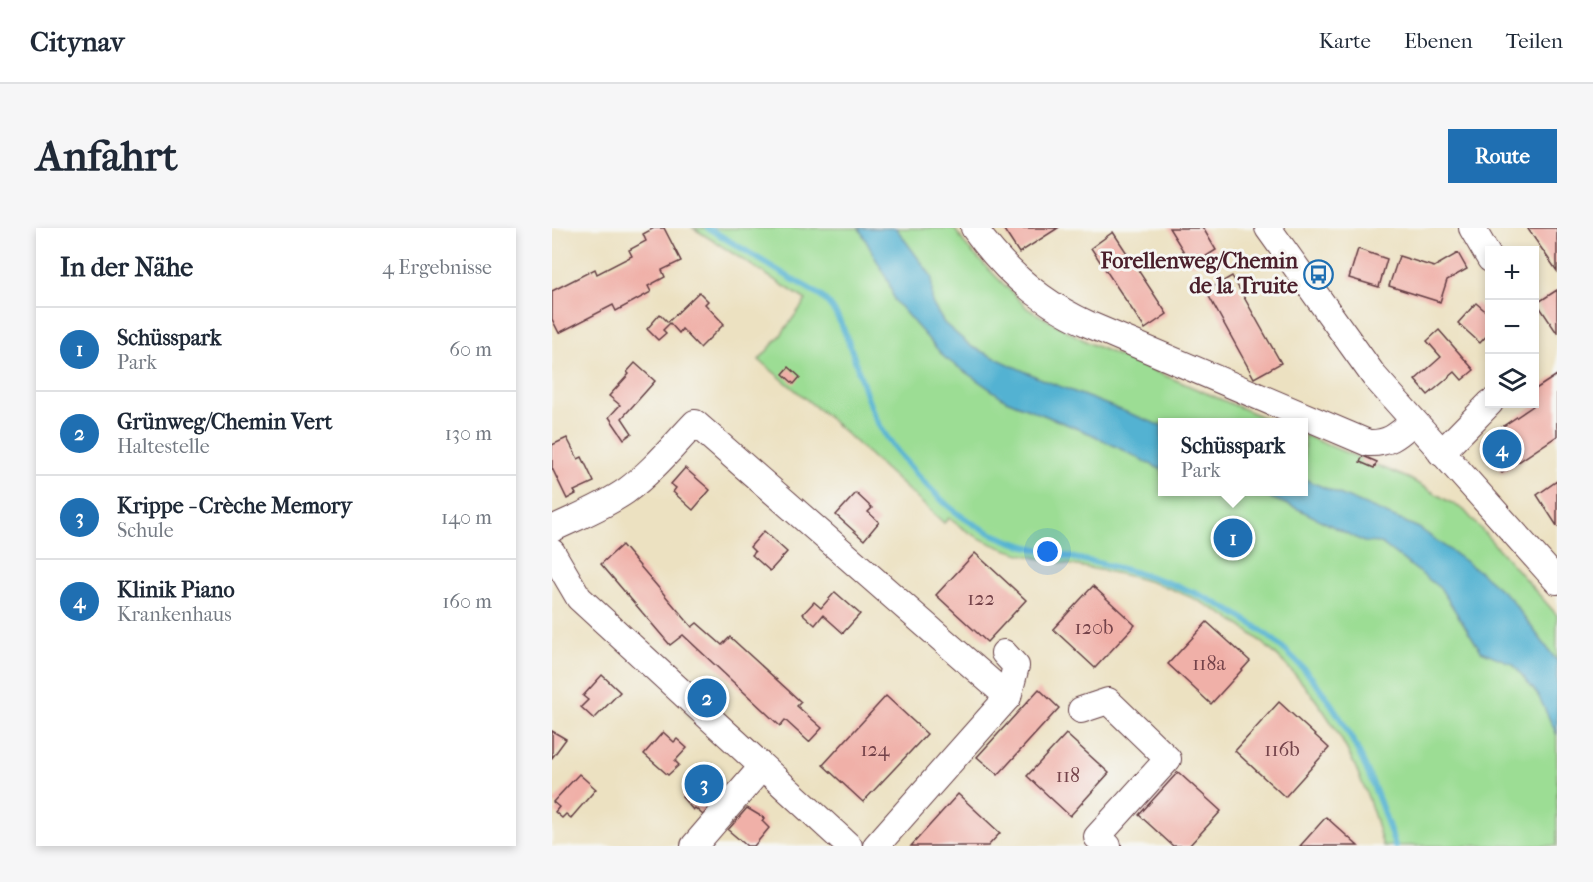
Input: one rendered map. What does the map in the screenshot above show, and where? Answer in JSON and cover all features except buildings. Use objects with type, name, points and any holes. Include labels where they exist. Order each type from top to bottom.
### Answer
[{"type":"street","points":[[974,228],[1000,261],[1026,285],[1061,310],[1088,324],[1368,443],[1383,443],[1394,438],[1413,422]]},
{"type":"street","points":[[1268,228],[1374,376],[1441,453],[1538,556],[1557,581]]},
{"type":"street","points":[[1472,228],[1485,250]]},
{"type":"street","points":[[1441,453],[1485,408]]},
{"type":"street","points":[[552,529],[607,503],[627,490],[644,476],[695,423],[1008,697]]},
{"type":"street","points":[[552,552],[579,598],[849,846]]},
{"type":"street","points":[[876,846],[1008,697],[1016,666],[1004,653]]},
{"type":"street","points":[[1081,710],[1108,701],[1168,759],[1097,837],[1108,846]]},
{"type":"street","points":[[694,846],[762,767]]},
{"type":"green space","points":[[693,228],[954,228],[967,247],[1028,309],[1091,344],[1265,418],[1158,418],[1158,496],[1308,496],[1308,437],[1410,479],[1464,510],[1557,615],[1557,846],[1383,846],[1368,798],[1348,752],[1323,710],[1293,673],[1258,640],[1218,612],[1174,590],[1124,575],[1010,551],[968,532],[949,518],[944,523],[830,419],[759,360],[781,335],[806,300]]},
{"type":"water","points":[[859,228],[896,228],[932,277],[932,303],[944,323],[972,347],[1041,379],[1158,424],[1158,468],[1091,434],[1006,400],[945,358],[894,300],[889,283]]},
{"type":"water","points":[[1308,481],[1419,528],[1480,572],[1510,598],[1557,661],[1557,735],[1538,695],[1513,664],[1481,651],[1441,589],[1381,543],[1364,542],[1296,508],[1265,496],[1308,496]]},
{"type":"waterway","points":[[708,228],[812,290],[829,304],[848,341],[868,401],[879,425],[906,462],[927,485],[965,519],[984,530],[1022,545],[1165,582],[1215,603],[1258,628],[1295,659],[1326,696],[1352,739],[1375,789],[1395,846]]},
{"type":"place","name":"Forellenweg/Chemin de la Truite","points":[[1319,274]]},
{"type":"place","name":"Klinik Piano","points":[[1502,449]]},
{"type":"place","name":"Schüsspark","points":[[1233,538]]},
{"type":"place","name":"Grünweg/Chemin Vert","points":[[707,698]]},
{"type":"place","name":"Krippe - Crèche Memory","points":[[704,784]]}]
